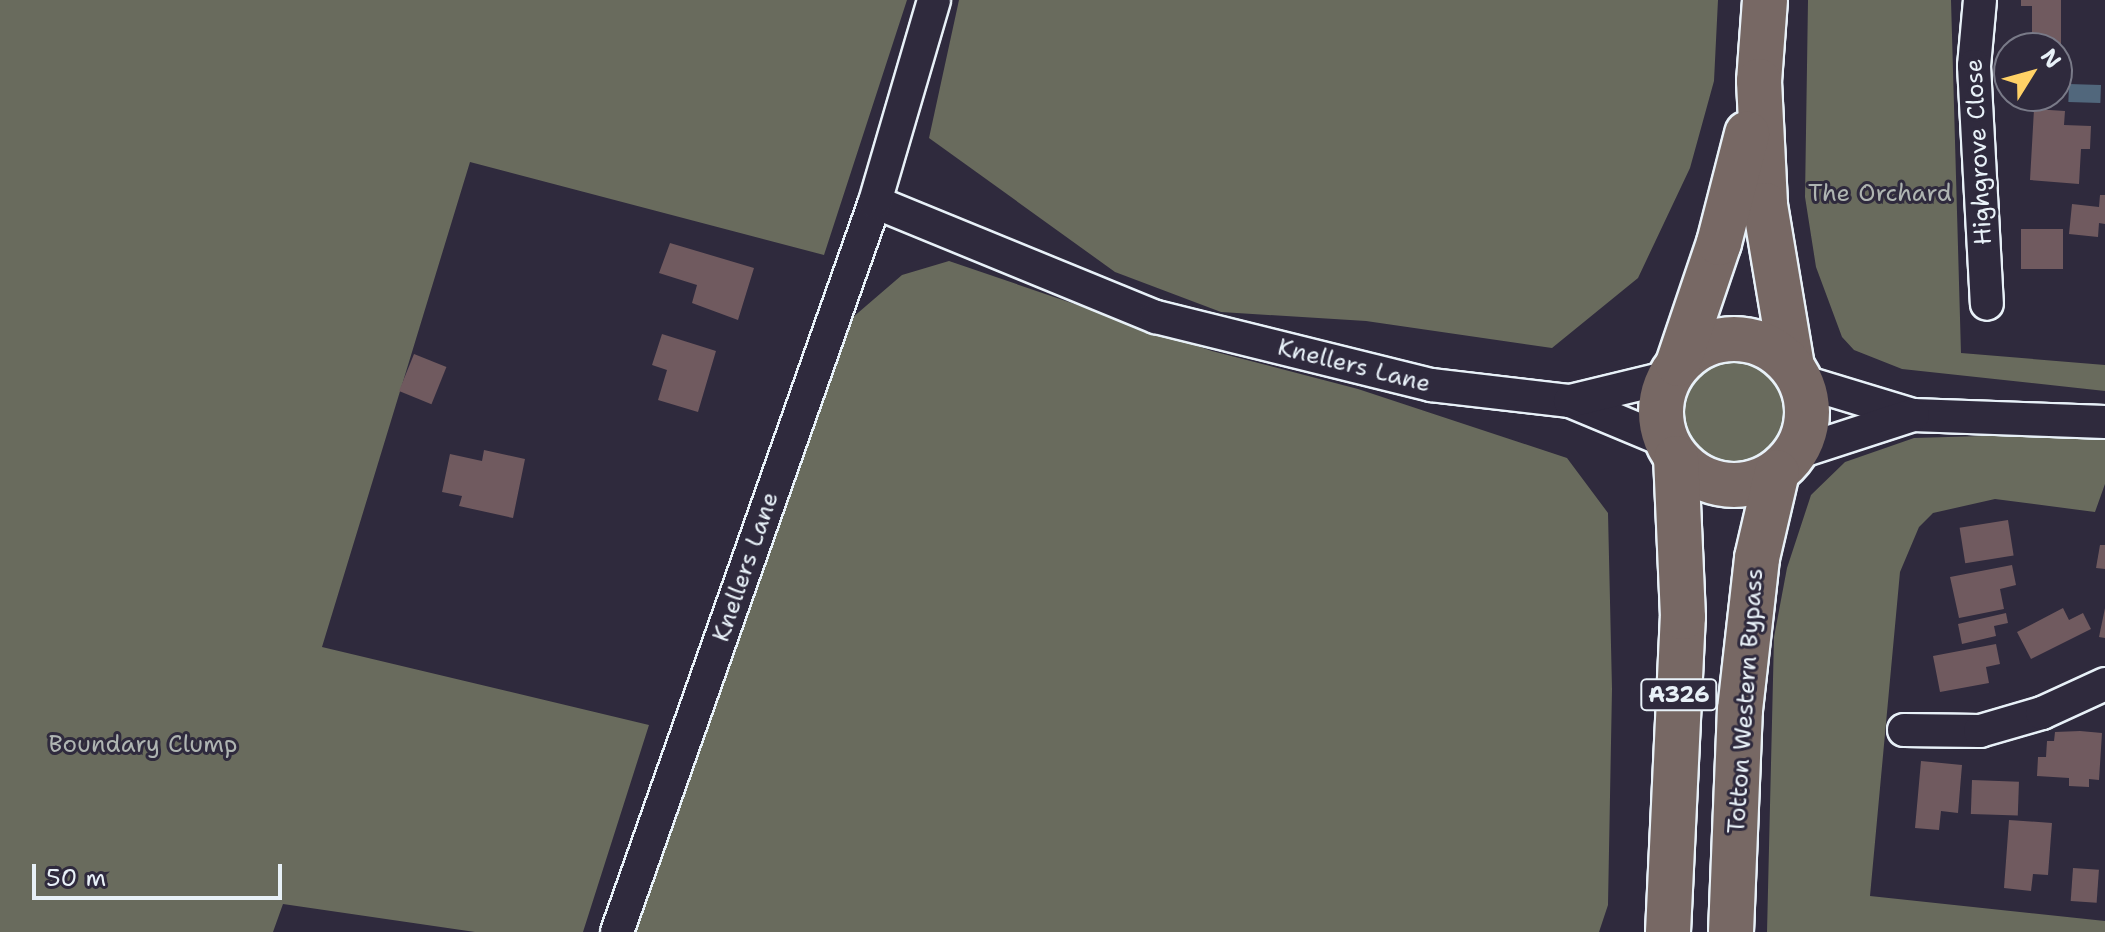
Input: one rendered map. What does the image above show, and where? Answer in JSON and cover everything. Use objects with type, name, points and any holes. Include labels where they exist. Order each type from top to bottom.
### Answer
[{"type":"main road","points":[[1759,81],[1719,243],[1661,398],[1671,450],[1713,483],[1735,486],[1786,462],[1806,430],[1808,405],[1797,373],[1765,205],[1759,81],[1765,0]]},
{"type":"main road","points":[[1674,370],[1708,343],[1744,338],[1763,343],[1797,373]]},
{"type":"main road","name":"A326","points":[[1668,932],[1683,617],[1671,450]]},
{"type":"main road","name":"Totton Western Bypass","points":[[1731,932],[1740,710],[1757,558],[1786,462]]},
{"type":"street","name":"Knellers Lane","points":[[617,932],[875,202],[934,0]]},
{"type":"street","name":"Highgrove Close","points":[[1980,0],[1974,66],[1987,304]]},
{"type":"street","name":"Knellers Lane","points":[[875,202],[1156,317],[1431,385],[1570,401],[1671,450]]},
{"type":"street","name":"Knellers Lane","points":[[1570,401],[1674,370]]},
{"type":"street","points":[[1797,373],[1913,415],[2105,422]]},
{"type":"street","points":[[1786,462],[1913,415]]},
{"type":"street","points":[[1904,730],[1980,731],[2042,713],[2105,684]]},
{"type":"green space","name":"Boundary Clump","points":[[0,0],[907,0],[824,255],[470,162],[322,647],[649,725],[583,932],[475,932],[283,904],[273,932],[0,932]]},
{"type":"green space","points":[[959,0],[1718,0],[1714,81],[1690,168],[1638,278],[1552,348],[1366,321],[1221,312],[1115,272],[929,138]]},
{"type":"green space","name":"The Orchard","points":[[1808,0],[1951,0],[1961,353],[2105,365],[2105,391],[1902,369],[1854,350],[1842,337],[1816,267],[1805,197]]},
{"type":"green space","points":[[949,261],[1212,351],[1358,389],[1567,458],[1608,513],[1612,689],[1608,905],[1599,932],[617,932],[820,357],[852,318],[902,275]]},
{"type":"green space","points":[[1735,360],[1755,364],[1772,376],[1784,393],[1788,413],[1784,433],[1772,450],[1755,462],[1735,466],[1715,462],[1698,450],[1686,433],[1682,413],[1686,393],[1698,376],[1715,364]]},
{"type":"green space","points":[[2054,434],[2105,438],[2105,484],[2095,512],[1995,499],[1933,513],[1919,527],[1900,572],[1870,896],[2105,921],[2105,932],[1767,932],[1774,637],[1787,568],[1811,495],[1845,462],[1914,438]]},
{"type":"water","points":[[2073,84],[2101,85],[2100,103],[2073,102]]},
{"type":"building","points":[[2021,0],[2061,0],[2061,32],[2032,32],[2032,6],[2021,6]]},
{"type":"building","points":[[2034,112],[2065,112],[2064,125],[2091,126],[2090,149],[2081,149],[2079,184],[2030,180]]},
{"type":"building","points":[[2100,195],[2105,195],[2105,224],[2099,223],[2098,237],[2069,234],[2072,204],[2099,207]]},
{"type":"building","points":[[2021,229],[2063,229],[2063,269],[2021,269]]},
{"type":"building","points":[[670,243],[754,268],[738,320],[692,303],[697,285],[659,273]]},
{"type":"building","points":[[662,334],[716,351],[698,412],[658,400],[667,370],[652,365]]},
{"type":"building","points":[[414,354],[446,367],[431,404],[399,391]]},
{"type":"building","points":[[484,450],[525,459],[513,518],[459,506],[462,496],[442,492],[450,454],[482,461]]},
{"type":"building","points":[[2008,520],[2014,556],[1965,563],[1960,528]]},
{"type":"building","points":[[2100,545],[2105,545],[2105,569],[2096,568]]},
{"type":"building","points":[[2012,565],[2016,585],[2000,589],[2004,609],[1959,618],[1950,577]]},
{"type":"building","points":[[2063,608],[2069,620],[2083,613],[2091,629],[2031,659],[2017,632]]},
{"type":"building","points":[[2105,608],[2105,638],[2099,637]]},
{"type":"building","points":[[2006,613],[2008,623],[1994,626],[1996,636],[1962,644],[1958,624]]},
{"type":"building","points":[[1996,644],[2000,664],[1986,667],[1989,683],[1940,692],[1933,656]]},
{"type":"building","points":[[2055,732],[2102,733],[2099,780],[2089,779],[2089,787],[2069,786],[2069,778],[2037,776],[2038,757],[2046,757],[2047,741],[2054,741]]},
{"type":"building","points":[[1921,761],[1962,765],[1958,813],[1941,811],[1939,830],[1915,828]]},
{"type":"building","points":[[1972,780],[2019,782],[2018,816],[1971,814]]},
{"type":"building","points":[[2009,820],[2052,823],[2048,875],[2033,874],[2031,891],[2004,888]]},
{"type":"building","points":[[2073,868],[2099,870],[2097,903],[2071,901]]}]
